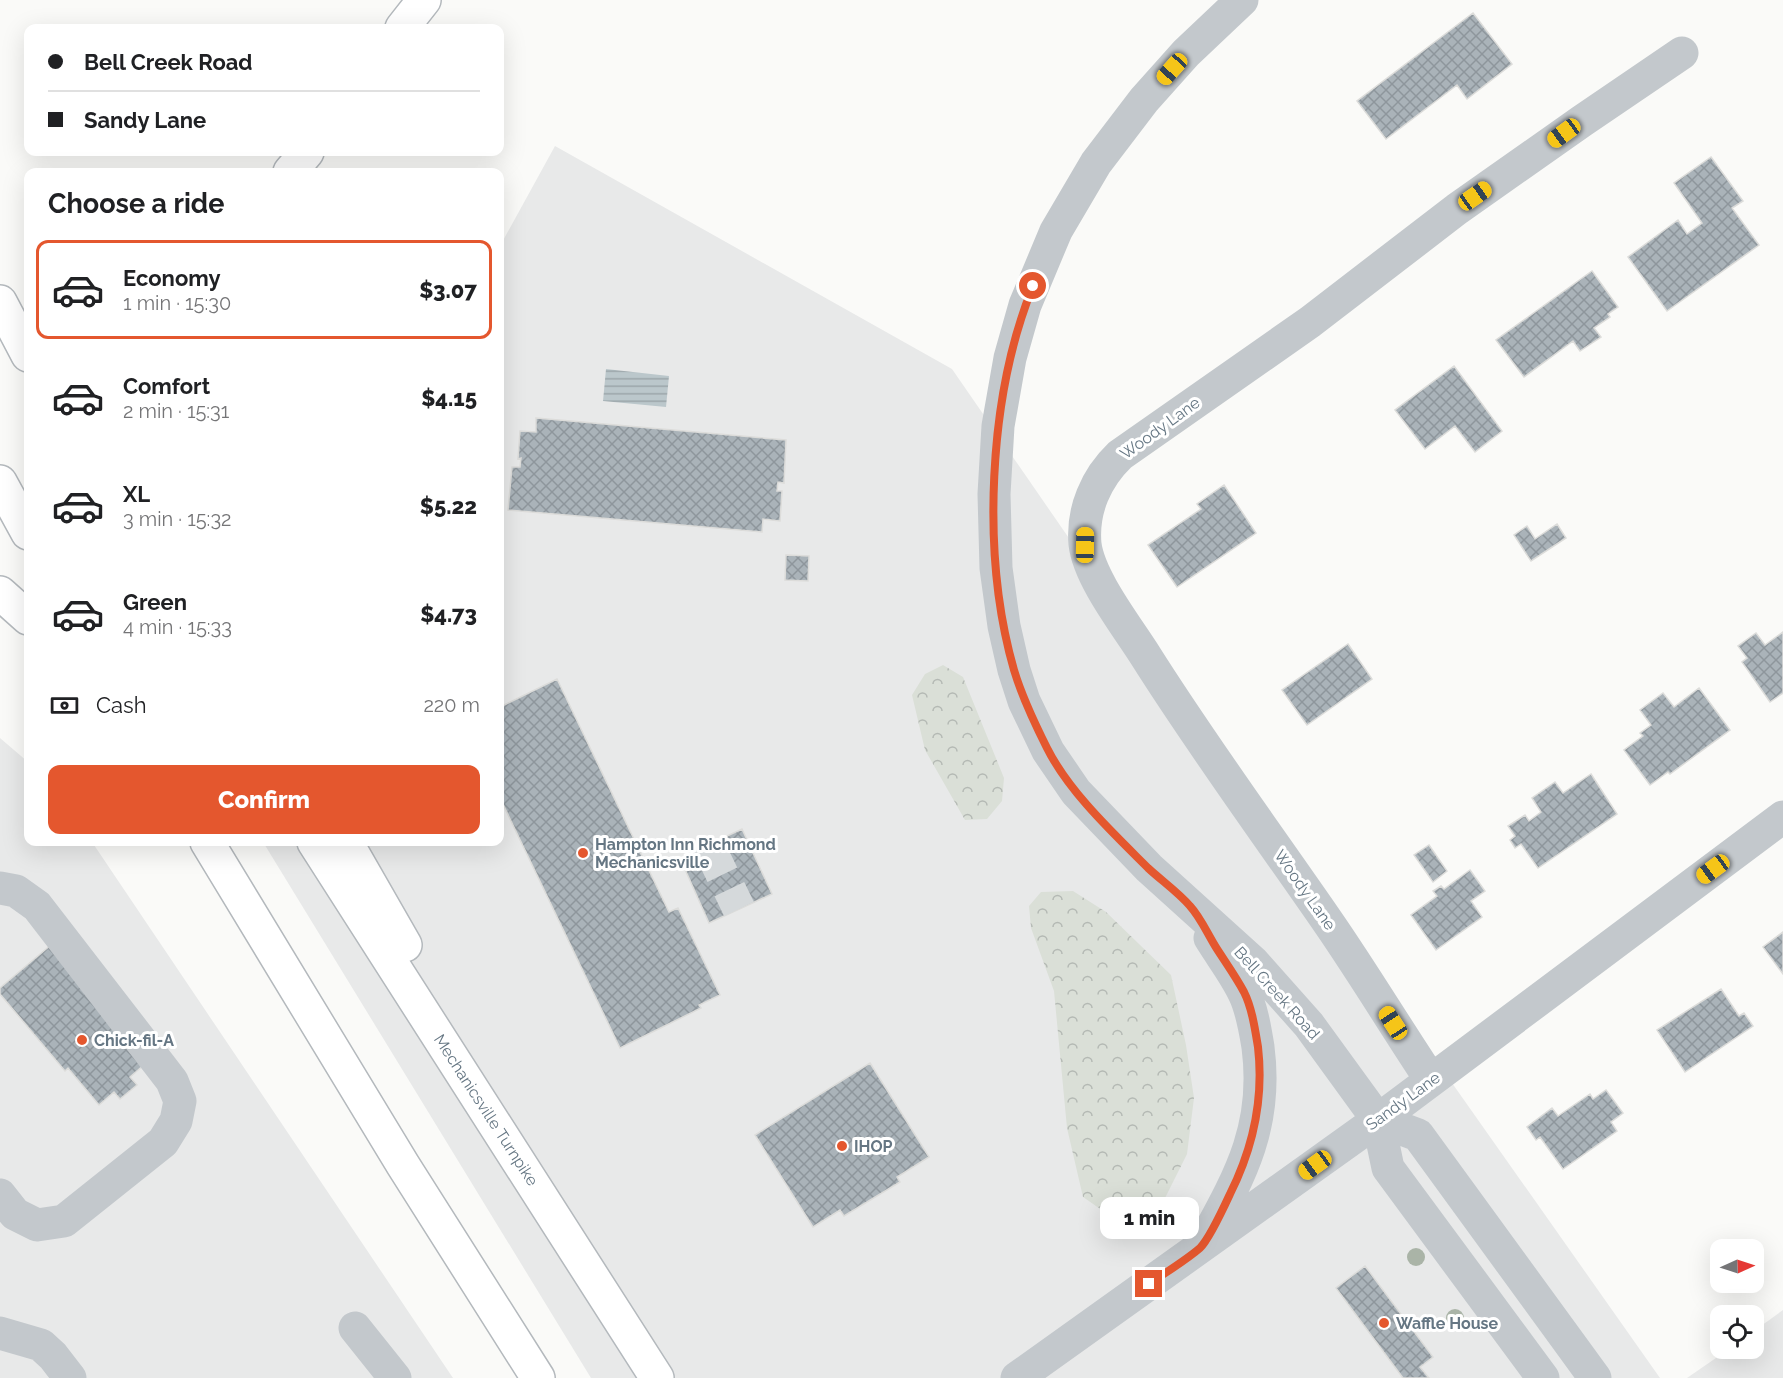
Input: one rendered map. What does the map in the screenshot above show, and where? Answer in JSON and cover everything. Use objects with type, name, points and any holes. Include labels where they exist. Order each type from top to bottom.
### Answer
[{"type":"highway","points":[[405,24],[424,0]]},
{"type":"highway","points":[[294,168],[304,156]]},
{"type":"highway","points":[[0,303],[24,348]]},
{"type":"highway","points":[[0,482],[24,526]]},
{"type":"highway","points":[[0,592],[24,614]]},
{"type":"highway","points":[[186,846],[403,1165]]},
{"type":"highway","points":[[209,846],[403,1165],[538,1378]]},
{"type":"highway","name":"Mechanicsville Turnpike","points":[[317,846],[657,1378]]},
{"type":"highway","points":[[348,846],[608,1301]]},
{"type":"street","name":"Bell Creek Road","points":[[1242,0],[1186,53],[1144,100],[1096,163],[1056,231],[1025,305],[1010,358],[998,426],[994,494],[996,568],[1004,626],[1014,670],[1029,711],[1048,751],[1076,792],[1149,868],[1254,962],[1301,1016],[1378,1120],[1388,1168],[1543,1378]]},
{"type":"street","name":"Woody Lane","points":[[1431,1080],[1331,926],[1182,715],[1093,572],[1085,545],[1086,517],[1094,490],[1108,467],[1120,454],[1310,322],[1486,189],[1581,121],[1682,53]]},
{"type":"street","name":"Sandy Lane","points":[[1017,1378],[1378,1120],[1783,817]]},
{"type":"street","points":[[0,888],[16,891],[37,906],[172,1081],[180,1101],[176,1121],[163,1142],[64,1221],[36,1226],[15,1214],[0,1195]]},
{"type":"street","points":[[1190,906],[1245,994],[1255,1029],[1260,1066],[1260,1101],[1244,1167],[1202,1246]]},
{"type":"street","points":[[1378,1120],[1418,1135],[1595,1378]]},
{"type":"street","points":[[355,1328],[395,1378]]},
{"type":"street","points":[[0,1333],[41,1345],[70,1378]]},
{"type":"shaded area","points":[[555,146],[952,369],[1120,612],[1660,1378],[591,1378],[265,846],[504,846],[504,239]]},
{"type":"shaded area","points":[[606,369],[669,376],[666,407],[603,401]]},
{"type":"shaded area","points":[[0,738],[24,759],[24,846],[95,846],[453,1378],[0,1378]]},
{"type":"shaded area","points":[[1783,1310],[1783,1378],[1687,1378],[1715,1359],[1764,1359],[1764,1324]]},
{"type":"green space","points":[[943,665],[963,677],[1004,778],[1002,801],[987,819],[965,820],[925,750],[912,695],[925,674]]},
{"type":"green space","points":[[1073,891],[1106,912],[1171,975],[1186,1045],[1194,1098],[1187,1154],[1163,1202],[1119,1222],[1083,1197],[1067,1128],[1054,991],[1031,928],[1029,906],[1041,892]]},
{"type":"building","points":[[1473,13],[1512,64],[1467,99],[1457,85],[1386,139],[1357,101]]},
{"type":"building","points":[[1711,157],[1743,201],[1732,208],[1759,245],[1667,311],[1628,257],[1678,220],[1687,234],[1702,223],[1674,183]]},
{"type":"building","points":[[1592,271],[1618,307],[1608,314],[1610,317],[1594,328],[1601,337],[1580,351],[1573,341],[1524,377],[1496,340]]},
{"type":"building","points":[[1454,366],[1502,431],[1475,452],[1455,426],[1425,449],[1395,410]]},
{"type":"building","points":[[536,418],[786,440],[784,483],[778,482],[777,491],[782,491],[780,521],[763,519],[762,532],[508,510],[512,467],[520,467],[521,458],[518,459],[520,431],[536,432]]},
{"type":"building","points":[[1224,485],[1256,533],[1177,587],[1148,545],[1201,509],[1197,504]]},
{"type":"building","points":[[1557,524],[1566,538],[1531,561],[1514,535],[1527,526],[1535,539]]},
{"type":"building","points":[[786,555],[809,556],[808,581],[785,580]]},
{"type":"building","points":[[1783,632],[1783,693],[1770,702],[1742,662],[1747,658],[1738,646],[1756,633],[1765,645]]},
{"type":"building","points":[[1348,644],[1372,679],[1307,725],[1282,690]]},
{"type":"building","name":"Hampton Inn Richmond Mechanicsville","points":[[557,679],[669,912],[678,908],[720,995],[699,1005],[701,1008],[620,1048],[504,806],[504,705]]},
{"type":"building","points":[[1699,688],[1730,730],[1670,774],[1668,772],[1650,785],[1624,750],[1643,736],[1640,733],[1651,725],[1640,710],[1663,693],[1674,707]]},
{"type":"building","points":[[1591,774],[1617,814],[1538,868],[1521,844],[1515,848],[1510,840],[1515,836],[1508,826],[1525,815],[1529,821],[1541,812],[1532,798],[1555,782],[1563,793]]},
{"type":"building","points":[[742,829],[772,894],[709,923],[680,858]]},
{"type":"building","points":[[1429,845],[1447,871],[1433,882],[1414,855]]},
{"type":"building","points":[[1470,870],[1485,891],[1471,901],[1482,917],[1436,950],[1411,915],[1437,896],[1433,891],[1441,886],[1444,889]]},
{"type":"building","points":[[1783,932],[1783,974],[1763,947]]},
{"type":"building","name":"Chick-fil-A","points":[[52,944],[145,1064],[130,1077],[137,1085],[120,1099],[114,1092],[99,1105],[68,1068],[65,1071],[0,994],[0,988]]},
{"type":"building","points":[[1721,989],[1739,1016],[1744,1013],[1753,1026],[1685,1072],[1657,1030]]},
{"type":"building","name":"IHOP","points":[[870,1063],[929,1157],[897,1177],[900,1182],[844,1216],[840,1210],[813,1227],[755,1135]]},
{"type":"building","points":[[1606,1090],[1623,1113],[1611,1122],[1617,1131],[1563,1169],[1540,1137],[1536,1140],[1527,1127],[1552,1108],[1558,1116],[1590,1094],[1593,1099]]},
{"type":"building","name":"Waffle House","points":[[1365,1266],[1433,1357],[1420,1367],[1429,1378],[1403,1378],[1336,1288]]},
{"type":"tunnel","points":[[708,845],[739,909]]},
{"type":"place","name":"Hampton Inn Richmond Mechanicsville","points":[[583,853]]},
{"type":"place","name":"Chick-fil-A","points":[[82,1040]]},
{"type":"place","name":"IHOP","points":[[842,1146]]},
{"type":"place","name":"Waffle House","points":[[1384,1323]]},
{"type":"route","points":[[1033,286],[1025,305],[1010,358],[998,426],[994,494],[996,568],[1004,626],[1014,670],[1024,701],[1048,751],[1076,792],[1149,868],[1190,906],[1201,923],[1245,994],[1255,1029],[1260,1066],[1260,1101],[1244,1167],[1202,1246],[1149,1284]]}]
